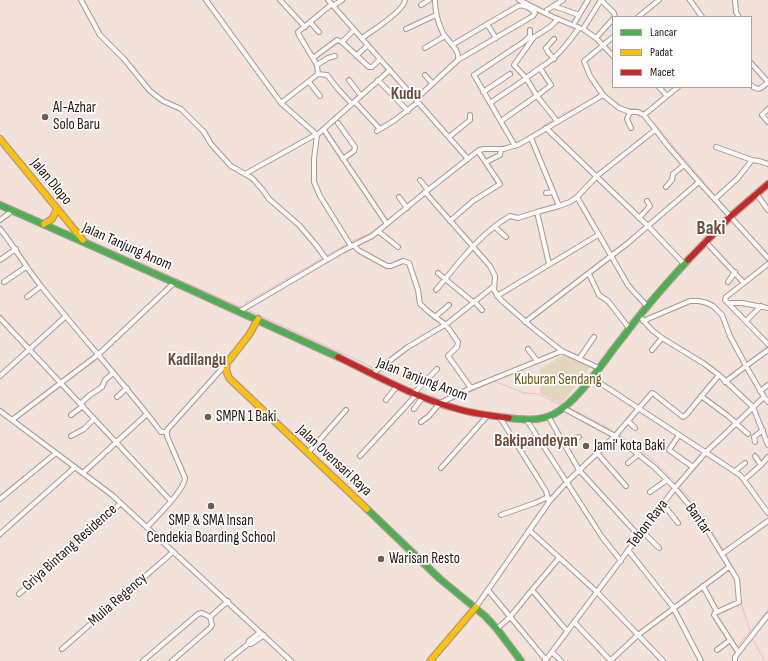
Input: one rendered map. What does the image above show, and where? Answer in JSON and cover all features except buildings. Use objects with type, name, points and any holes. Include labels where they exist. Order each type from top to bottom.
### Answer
[{"type":"main road","name":"Jalan Dlopo","points":[[0,139],[84,241]]},
{"type":"main road","name":"Jalan Tanjung Anom","points":[[0,206],[84,241],[175,282],[243,309],[258,319],[375,372],[397,386],[415,394],[461,410],[488,415],[538,419],[548,416],[563,408],[599,368],[629,328],[641,318],[648,306],[705,241],[730,216],[768,184]]},
{"type":"main road","points":[[44,224],[52,219],[57,209]]},
{"type":"main road","points":[[227,363],[249,335],[258,319]]},
{"type":"main road","name":"Jalan Ovensari Raya","points":[[227,363],[226,370],[229,378],[440,579],[460,597],[476,607],[497,629],[521,661]]},
{"type":"main road","points":[[430,661],[476,607]]},
{"type":"street","points":[[81,0],[100,35],[124,58],[150,92],[155,97],[181,109],[204,132],[211,144],[231,166],[258,184],[269,199],[299,225],[326,258]]},
{"type":"street","points":[[206,0],[281,103],[316,135]]},
{"type":"street","points":[[280,0],[304,27]]},
{"type":"street","points":[[328,0],[467,158]]},
{"type":"street","points":[[318,74],[317,65],[298,34],[304,27],[332,5],[342,0]]},
{"type":"street","points":[[362,38],[393,16],[405,4],[405,0]]},
{"type":"street","points":[[421,4],[429,0]]},
{"type":"street","points":[[435,0],[436,15],[445,36],[458,55],[458,60]]},
{"type":"street","points":[[519,0],[558,19],[581,28],[596,38],[612,55]]},
{"type":"street","points":[[547,10],[563,0]]},
{"type":"street","points":[[575,22],[588,0]]},
{"type":"street","points":[[490,103],[554,59],[581,28],[601,0],[614,13],[614,16]]},
{"type":"street","points":[[639,16],[659,0]]},
{"type":"street","points":[[690,0],[701,16]]},
{"type":"street","points":[[735,0],[736,12],[738,16]]},
{"type":"street","points":[[281,103],[318,74],[327,75],[338,89],[379,130],[408,111],[432,83],[458,60],[535,14],[534,12],[520,5],[452,45]]},
{"type":"street","points":[[554,6],[579,15]]},
{"type":"street","points":[[406,29],[436,15]]},
{"type":"street","points":[[555,119],[536,96],[514,64],[534,37],[550,27],[558,19]]},
{"type":"street","points":[[596,38],[612,20]]},
{"type":"street","points":[[310,22],[319,32]]},
{"type":"street","points":[[487,24],[496,38]]},
{"type":"street","points":[[342,42],[354,30]]},
{"type":"street","points":[[514,144],[474,75],[525,41],[530,36],[530,30]]},
{"type":"street","points":[[425,48],[445,36]]},
{"type":"street","points":[[612,38],[584,62],[590,76],[601,93],[619,108],[630,112],[645,114],[655,130],[684,165],[768,258]]},
{"type":"street","points":[[554,39],[546,48],[554,59]]},
{"type":"street","points":[[312,58],[337,40],[342,42],[370,67],[380,59]]},
{"type":"street","points":[[356,56],[368,45]]},
{"type":"street","points":[[317,65],[328,58],[335,56]]},
{"type":"street","points":[[752,64],[768,82],[760,89],[756,89],[752,86]]},
{"type":"street","points":[[501,121],[552,85],[540,68]]},
{"type":"street","points":[[245,174],[324,130],[390,70]]},
{"type":"street","points":[[483,92],[510,74]]},
{"type":"street","points":[[425,75],[432,83]]},
{"type":"street","points":[[349,80],[361,96]]},
{"type":"street","points":[[378,80],[408,111]]},
{"type":"street","points":[[309,82],[320,96]]},
{"type":"street","points":[[660,88],[667,96]]},
{"type":"street","points":[[645,114],[677,88]]},
{"type":"street","points":[[243,309],[326,258],[378,231],[386,222],[426,190],[478,151],[484,149],[501,150],[531,138],[546,128],[555,119],[601,93]]},
{"type":"street","points":[[768,109],[762,114],[768,122]]},
{"type":"street","points":[[630,112],[627,119],[631,128]]},
{"type":"street","points":[[449,137],[470,120],[470,115]]},
{"type":"street","points":[[338,123],[356,147],[354,151],[342,159]]},
{"type":"street","points":[[546,128],[648,226],[684,264]]},
{"type":"street","points":[[324,130],[342,159],[386,222]]},
{"type":"street","points":[[436,290],[472,246],[510,216],[518,218],[570,202],[577,197],[597,176],[655,130]]},
{"type":"street","points":[[316,135],[314,182],[320,196],[351,244],[358,250],[387,266],[405,261],[409,263],[418,290],[420,304],[446,324],[459,344],[448,354],[448,358],[471,388]]},
{"type":"street","points":[[531,138],[559,206]]},
{"type":"street","points":[[716,147],[768,164]]},
{"type":"street","points":[[486,162],[500,155],[501,150]]},
{"type":"street","points":[[450,221],[473,201],[499,185],[499,181],[478,151]]},
{"type":"street","points":[[715,199],[738,178],[752,160]]},
{"type":"street","points":[[666,187],[672,180],[672,174],[684,165]]},
{"type":"street","points":[[420,180],[450,221],[494,271],[494,290],[497,296],[562,351],[599,368]]},
{"type":"street","points":[[526,322],[611,257],[699,182]]},
{"type":"street","points":[[546,193],[553,192]]},
{"type":"street","points":[[756,193],[768,210]]},
{"type":"street","points":[[398,197],[406,206]]},
{"type":"street","points":[[577,197],[632,291],[648,306]]},
{"type":"street","points":[[639,218],[650,206],[647,201]]},
{"type":"street","points":[[0,220],[12,211]]},
{"type":"street","points":[[538,212],[549,264]]},
{"type":"street","points":[[495,227],[506,238]]},
{"type":"street","points":[[0,229],[16,249],[26,267],[41,286],[127,388],[161,432],[164,433],[167,431],[227,363]]},
{"type":"street","points":[[378,231],[398,247]]},
{"type":"street","points":[[497,296],[598,235]]},
{"type":"street","points":[[705,241],[744,283]]},
{"type":"street","points":[[0,260],[16,249]]},
{"type":"street","points":[[768,264],[726,297],[728,303],[768,344]]},
{"type":"street","points":[[4,282],[26,267]]},
{"type":"street","points":[[728,282],[735,272]]},
{"type":"street","points":[[438,273],[482,310]]},
{"type":"street","points":[[589,274],[599,295],[608,301],[629,328]]},
{"type":"street","points":[[12,420],[99,354],[175,282]]},
{"type":"street","points":[[375,372],[408,346],[446,324],[494,285]]},
{"type":"street","points":[[27,297],[41,286]]},
{"type":"street","points":[[768,402],[760,391],[730,336],[722,315],[713,306],[699,301],[690,301],[641,318],[662,338],[703,363],[719,375],[753,407],[768,445]]},
{"type":"street","points":[[728,303],[742,302],[768,308]]},
{"type":"street","points":[[435,317],[449,305]]},
{"type":"street","points":[[746,321],[761,306]]},
{"type":"street","points":[[0,376],[66,316]]},
{"type":"street","points":[[1,322],[61,383],[171,501]]},
{"type":"street","points":[[579,359],[594,337]]},
{"type":"street","points":[[652,350],[662,338]]},
{"type":"street","points":[[528,349],[537,361]]},
{"type":"street","points":[[725,382],[768,350]]},
{"type":"street","points":[[422,422],[440,403],[471,388],[562,351]]},
{"type":"street","points":[[360,456],[437,369]]},
{"type":"street","points":[[71,415],[90,395],[102,387],[105,380],[113,373]]},
{"type":"street","points":[[501,515],[548,499],[557,493],[598,453],[652,393],[683,417],[719,375]]},
{"type":"street","points":[[591,377],[735,471],[744,480],[768,513]]},
{"type":"street","points":[[760,391],[768,385]]},
{"type":"street","points":[[386,400],[397,386]]},
{"type":"street","points":[[117,397],[127,388]]},
{"type":"street","points":[[701,396],[737,423],[748,434]]},
{"type":"street","points":[[414,409],[423,397]]},
{"type":"street","name":"Tebon Raya","points":[[545,661],[628,550],[664,505],[676,487],[706,452],[764,397]]},
{"type":"street","name":"Bantar","points":[[563,408],[615,435],[639,454],[676,487],[699,517],[723,553],[737,581],[740,602],[717,612]]},
{"type":"street","points":[[308,453],[346,410]]},
{"type":"street","points":[[0,411],[121,503],[291,661]]},
{"type":"street","points":[[83,473],[147,414]]},
{"type":"street","points":[[441,468],[488,415]]},
{"type":"street","points":[[476,607],[529,530],[548,499],[546,491],[499,416]]},
{"type":"street","points":[[548,416],[579,470],[639,536]]},
{"type":"street","points":[[71,436],[84,429],[94,419]]},
{"type":"street","points":[[526,419],[602,537],[621,561]]},
{"type":"street","points":[[628,421],[635,428]]},
{"type":"street","points":[[755,442],[754,437],[762,430]]},
{"type":"street","points":[[147,527],[183,486],[185,478],[167,436],[167,431]]},
{"type":"street","points":[[679,435],[669,450],[693,468]]},
{"type":"street","points":[[563,443],[579,437]]},
{"type":"street","points":[[0,499],[56,453]]},
{"type":"street","points":[[598,453],[626,486]]},
{"type":"street","points":[[628,463],[639,454]]},
{"type":"street","points":[[755,456],[761,465]]},
{"type":"street","points":[[744,480],[761,465],[768,456]]},
{"type":"street","points":[[735,471],[745,463]]},
{"type":"street","points":[[0,534],[75,467]]},
{"type":"street","points":[[650,492],[667,480]]},
{"type":"street","points":[[546,491],[557,493]]},
{"type":"street","name":"Griya Bintang Residence","points":[[19,594],[121,503]]},
{"type":"street","points":[[664,505],[678,522]]},
{"type":"street","points":[[723,553],[768,521]]},
{"type":"street","points":[[529,530],[597,592],[663,661]]},
{"type":"street","points":[[643,532],[659,548]]},
{"type":"street","points":[[628,550],[673,607],[701,661]]},
{"type":"street","name":"Mulia Regency","points":[[62,649],[173,552]]},
{"type":"street","points":[[497,629],[510,617],[559,558]]},
{"type":"street","points":[[574,622],[610,661],[638,635],[673,607],[729,567]]},
{"type":"street","points":[[703,586],[717,612],[714,614],[714,617],[738,652]]},
{"type":"street","points":[[488,590],[545,661]]},
{"type":"street","points":[[532,590],[567,631]]},
{"type":"street","points":[[210,617],[228,601]]},
{"type":"street","points":[[143,661],[198,614],[202,613],[210,617],[212,625],[210,628],[172,661]]},
{"type":"street","points":[[730,661],[735,659],[738,652],[768,615]]},
{"type":"street","points":[[227,661],[248,644],[249,641],[262,633]]},
{"type":"street","points":[[717,650],[730,640]]},
{"type":"street","points":[[552,652],[561,661]]},
{"type":"green space","name":"Kuburan Sendang","points":[[565,354],[591,367],[561,404],[540,393],[540,369]]},
{"type":"waterway","points":[[557,117],[587,102],[599,93]]},
{"type":"waterway","points":[[604,93],[612,100]]},
{"type":"waterway","points":[[625,108],[637,109],[644,113]]},
{"type":"waterway","points":[[647,115],[715,195]]},
{"type":"waterway","points":[[514,143],[523,140],[554,119]]},
{"type":"waterway","points":[[499,147],[511,144]]},
{"type":"waterway","points":[[23,161],[80,233]]},
{"type":"waterway","points":[[428,187],[441,177]]},
{"type":"waterway","points":[[417,196],[425,189]]},
{"type":"waterway","points":[[406,204],[413,199]]},
{"type":"waterway","points":[[386,221],[404,207]]},
{"type":"waterway","points":[[350,242],[369,234],[383,223]]},
{"type":"waterway","points":[[84,236],[89,240],[243,308]]},
{"type":"waterway","points":[[326,256],[347,244]]},
{"type":"waterway","points":[[245,303],[323,258]]},
{"type":"waterway","points":[[246,309],[364,363],[375,370]]},
{"type":"waterway","points":[[378,371],[385,375]]},
{"type":"waterway","points":[[448,402],[494,381],[524,393],[538,394],[561,405]]},
{"type":"waterway","points":[[433,396],[437,398]]},
{"type":"waterway","points":[[568,407],[610,429]]},
{"type":"waterway","points":[[619,435],[651,458],[675,482]]},
{"type":"waterway","points":[[681,488],[696,506],[724,551]]},
{"type":"waterway","points":[[726,554],[736,574]]},
{"type":"waterway","points":[[740,593],[742,606],[750,631]]},
{"type":"waterway","points":[[738,646],[768,610]]},
{"type":"waterway","points":[[752,638],[765,661]]},
{"type":"traffic: fast","points":[[0,205],[338,357]]},
{"type":"traffic: fast","points":[[509,418],[538,419],[554,414],[564,408],[582,390],[646,307],[688,260]]},
{"type":"traffic: fast","points":[[367,509],[440,579],[485,616],[497,629],[521,661]]},
{"type":"traffic: slow","points":[[0,139],[83,240]]},
{"type":"traffic: slow","points":[[44,224],[52,219],[57,209]]},
{"type":"traffic: slow","points":[[258,319],[249,335],[227,363],[226,370],[229,378],[367,509]]},
{"type":"traffic: slow","points":[[430,661],[476,607]]},
{"type":"traffic: jam","points":[[688,260],[732,215],[768,184]]},
{"type":"traffic: jam","points":[[338,357],[427,399],[471,412],[509,418]]},
{"type":"place","name":"Al-Azhar Solo Baru","points":[[45,117]]},
{"type":"place","name":"SMPN 1 Baki","points":[[208,417]]},
{"type":"place","name":"Jami' kota Baki","points":[[586,446]]},
{"type":"place","name":"SMP & SMA Insan Cendekia Boarding School","points":[[211,506]]},
{"type":"place","name":"Warisan Resto","points":[[381,559]]},
{"type":"district","name":"Kudu","points":[[406,95]]},
{"type":"district","name":"Baki","points":[[711,229]]},
{"type":"district","name":"Kadilangu","points":[[197,361]]},
{"type":"district","name":"Bakipandeyan","points":[[536,442]]}]
